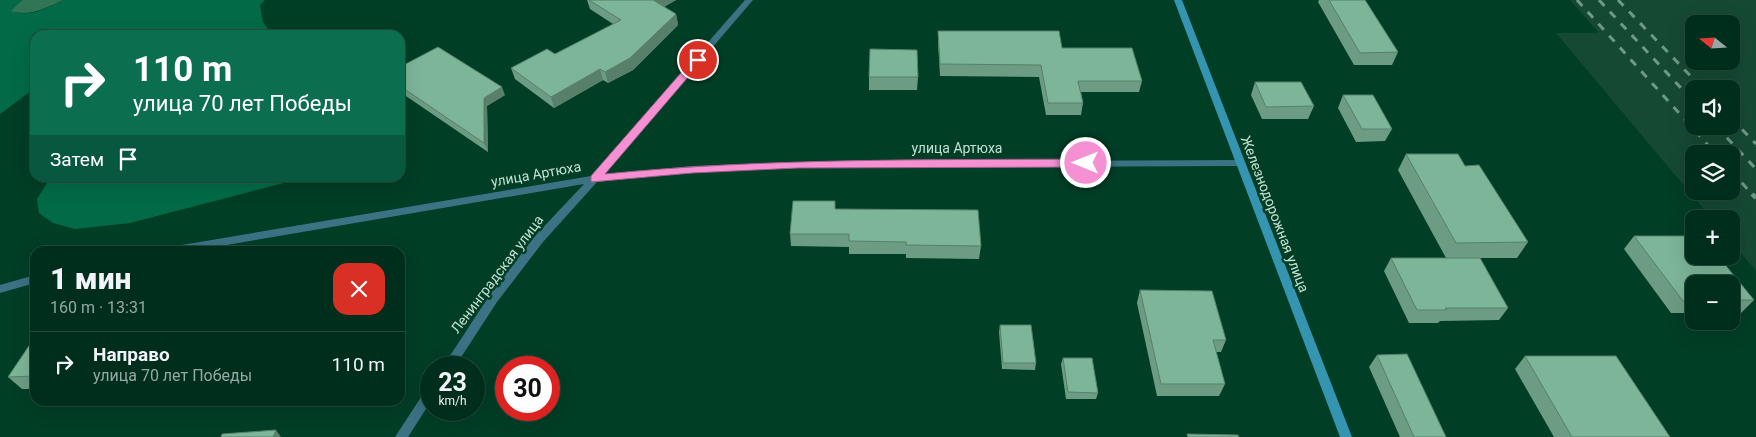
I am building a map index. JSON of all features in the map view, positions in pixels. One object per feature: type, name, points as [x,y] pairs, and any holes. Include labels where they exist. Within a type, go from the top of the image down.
[{"type":"main road","name":"Железнодорожная улица","points":[[1178,0],[1346,437]]},
{"type":"street","name":"Ленинградская улица","points":[[455,356],[493,299],[539,239],[594,179],[749,0]]},
{"type":"street","name":"улица Артюха","points":[[199,246],[594,179],[692,169],[797,164],[1241,163]]},
{"type":"street","points":[[0,289],[30,280]]},
{"type":"street","points":[[401,437],[420,408]]},
{"type":"shaded area","points":[[0,0],[22,0],[12,11],[31,13],[63,0],[265,0],[260,5],[263,22],[269,30],[30,30],[30,92],[0,114]]},
{"type":"shaded area","points":[[22,0],[63,0],[44,9],[31,12],[18,13],[11,11]]},
{"type":"shaded area","points":[[1570,0],[1756,0],[1756,271],[1740,252],[1740,210],[1704,210],[1696,200],[1740,200],[1740,145],[1685,145],[1685,187],[1556,33],[1599,33]]},
{"type":"shaded area","points":[[48,182],[288,182],[130,223],[75,229],[53,223],[39,213],[37,199]]},
{"type":"building","points":[[589,0],[653,0],[676,14],[630,58],[605,72],[600,69],[551,97],[511,68],[547,49],[555,54],[621,20]]},
{"type":"building","points":[[1329,0],[1365,0],[1398,52],[1360,53]]},
{"type":"building","points":[[938,31],[1059,31],[1062,48],[1132,48],[1142,81],[1078,81],[1083,103],[1048,103],[1041,65],[940,64]]},
{"type":"building","points":[[438,47],[502,87],[484,98],[484,143],[405,89],[405,64]]},
{"type":"building","points":[[870,49],[917,50],[918,77],[869,77]]},
{"type":"building","points":[[1255,82],[1301,82],[1314,106],[1266,107]]},
{"type":"building","points":[[1343,95],[1373,95],[1392,129],[1362,129]]},
{"type":"building","points":[[1406,154],[1458,154],[1465,166],[1479,165],[1528,242],[1456,243]]},
{"type":"building","points":[[793,201],[835,201],[835,209],[978,210],[981,246],[906,245],[906,242],[849,241],[849,234],[790,234]]},
{"type":"building","points":[[1634,236],[1685,236],[1685,265],[1725,265],[1734,275],[1685,275],[1685,301],[1683,301]]},
{"type":"building","points":[[1391,258],[1480,258],[1508,308],[1417,310]]},
{"type":"building","points":[[1740,283],[1754,300],[1740,300]]},
{"type":"building","points":[[1140,290],[1212,291],[1226,340],[1213,340],[1225,384],[1161,384]]},
{"type":"building","points":[[1000,325],[1031,325],[1036,363],[1003,363]]},
{"type":"building","points":[[30,344],[30,376],[8,377]]},
{"type":"building","points":[[1407,354],[1446,437],[1414,437],[1377,355]]},
{"type":"building","points":[[1525,356],[1616,356],[1670,437],[1572,437]]},
{"type":"building","points":[[1063,358],[1092,358],[1098,393],[1068,392]]},
{"type":"building","points":[[276,430],[273,437],[221,437],[222,434]]},
{"type":"building","points":[[1187,434],[1238,435],[1239,437],[1188,437]]},
{"type":"railway","points":[[1577,0],[1708,145]]},
{"type":"railway","points":[[1599,0],[1685,92]]},
{"type":"railway","points":[[1618,0],[1694,80]]},
{"type":"railway","points":[[1740,127],[1756,144]]},
{"type":"railway","points":[[1724,135],[1756,169]]},
{"type":"railway","points":[[1740,181],[1753,195]]},
{"type":"railway","points":[[1753,195],[1756,198]]},
{"type":"route","points":[[698,60],[594,179],[692,169],[797,164],[1086,163]]}]
